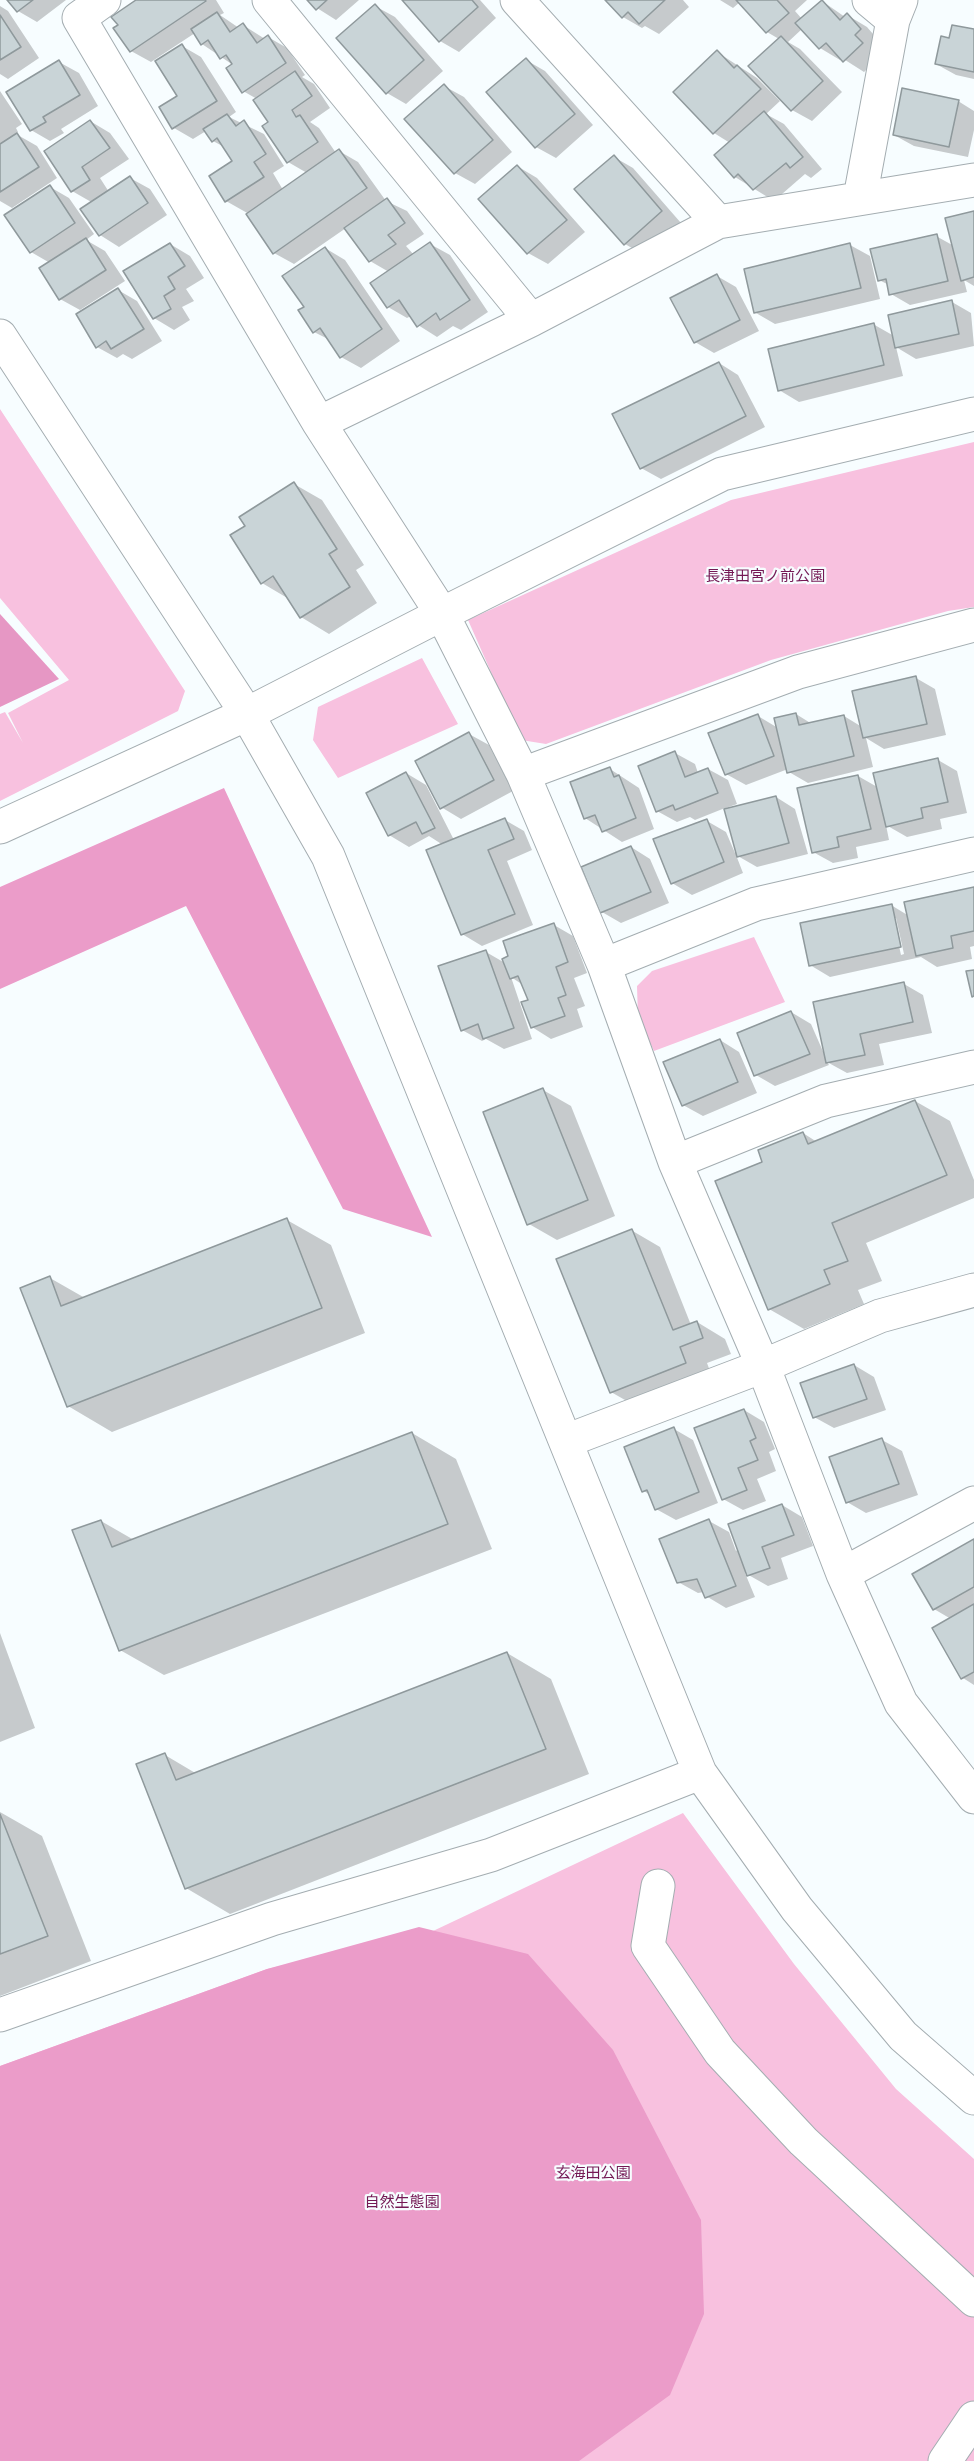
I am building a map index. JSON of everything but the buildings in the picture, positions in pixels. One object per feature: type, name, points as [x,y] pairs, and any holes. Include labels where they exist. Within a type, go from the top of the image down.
[{"type":"street","points":[[104,0],[80,18],[319,423],[442,614],[522,774],[604,965],[675,1162],[763,1366],[843,1574],[902,1703],[974,1797]]},
{"type":"street","points":[[269,0],[531,320]]},
{"type":"street","points":[[517,0],[718,222]]},
{"type":"street","points":[[860,198],[888,6]]},
{"type":"street","points":[[319,423],[531,320],[718,222],[974,180]]},
{"type":"street","points":[[0,336],[247,714],[328,856],[700,1773],[797,1909],[827,1946],[903,2036],[974,2098]]},
{"type":"street","points":[[0,827],[247,714],[722,474],[974,414]]},
{"type":"street","points":[[522,774],[798,672],[974,625]]},
{"type":"street","points":[[604,965],[756,904],[974,854]]},
{"type":"street","points":[[675,1162],[826,1101],[974,1067]]},
{"type":"street","points":[[566,1441],[763,1366],[880,1316],[974,1290]]},
{"type":"street","points":[[843,1574],[974,1503]]},
{"type":"street","points":[[0,2015],[272,1919],[491,1855],[700,1773]]},
{"type":"street","points":[[658,1886],[648,1946],[720,2052],[803,2141],[974,2300]]},
{"type":"street","points":[[945,2461],[974,2418]]},
{"type":"green space","points":[[0,409],[185,691],[178,711],[0,801],[0,714],[5,712],[23,743],[8,713],[69,680],[0,598]]},
{"type":"green space","name":"長津田宮ノ前公園","points":[[974,442],[974,607],[948,611],[771,660],[546,744],[521,740],[468,620],[731,500]]},
{"type":"green space","points":[[422,658],[458,724],[338,778],[313,740],[318,707]]},
{"type":"green space","points":[[224,788],[432,1237],[343,1209],[186,906],[0,989],[0,887]]},
{"type":"green space","points":[[754,937],[785,1002],[654,1051],[638,1018],[637,986],[652,971]]},
{"type":"green space","name":"自然生態園","points":[[683,1813],[794,1964],[896,2089],[974,2159],[974,2461],[0,2461],[0,2066],[267,1969],[433,1931]]},
{"type":"green space","name":"自然生態園","points":[[419,1927],[528,1954],[613,2050],[701,2220],[704,2314],[670,2395],[579,2461],[0,2461],[0,2066],[267,1969]]},
{"type":"shaded area","points":[[0,614],[59,679],[0,707]]},
{"type":"park label","name":"玄海田公園","points":[[593,2174]]}]
